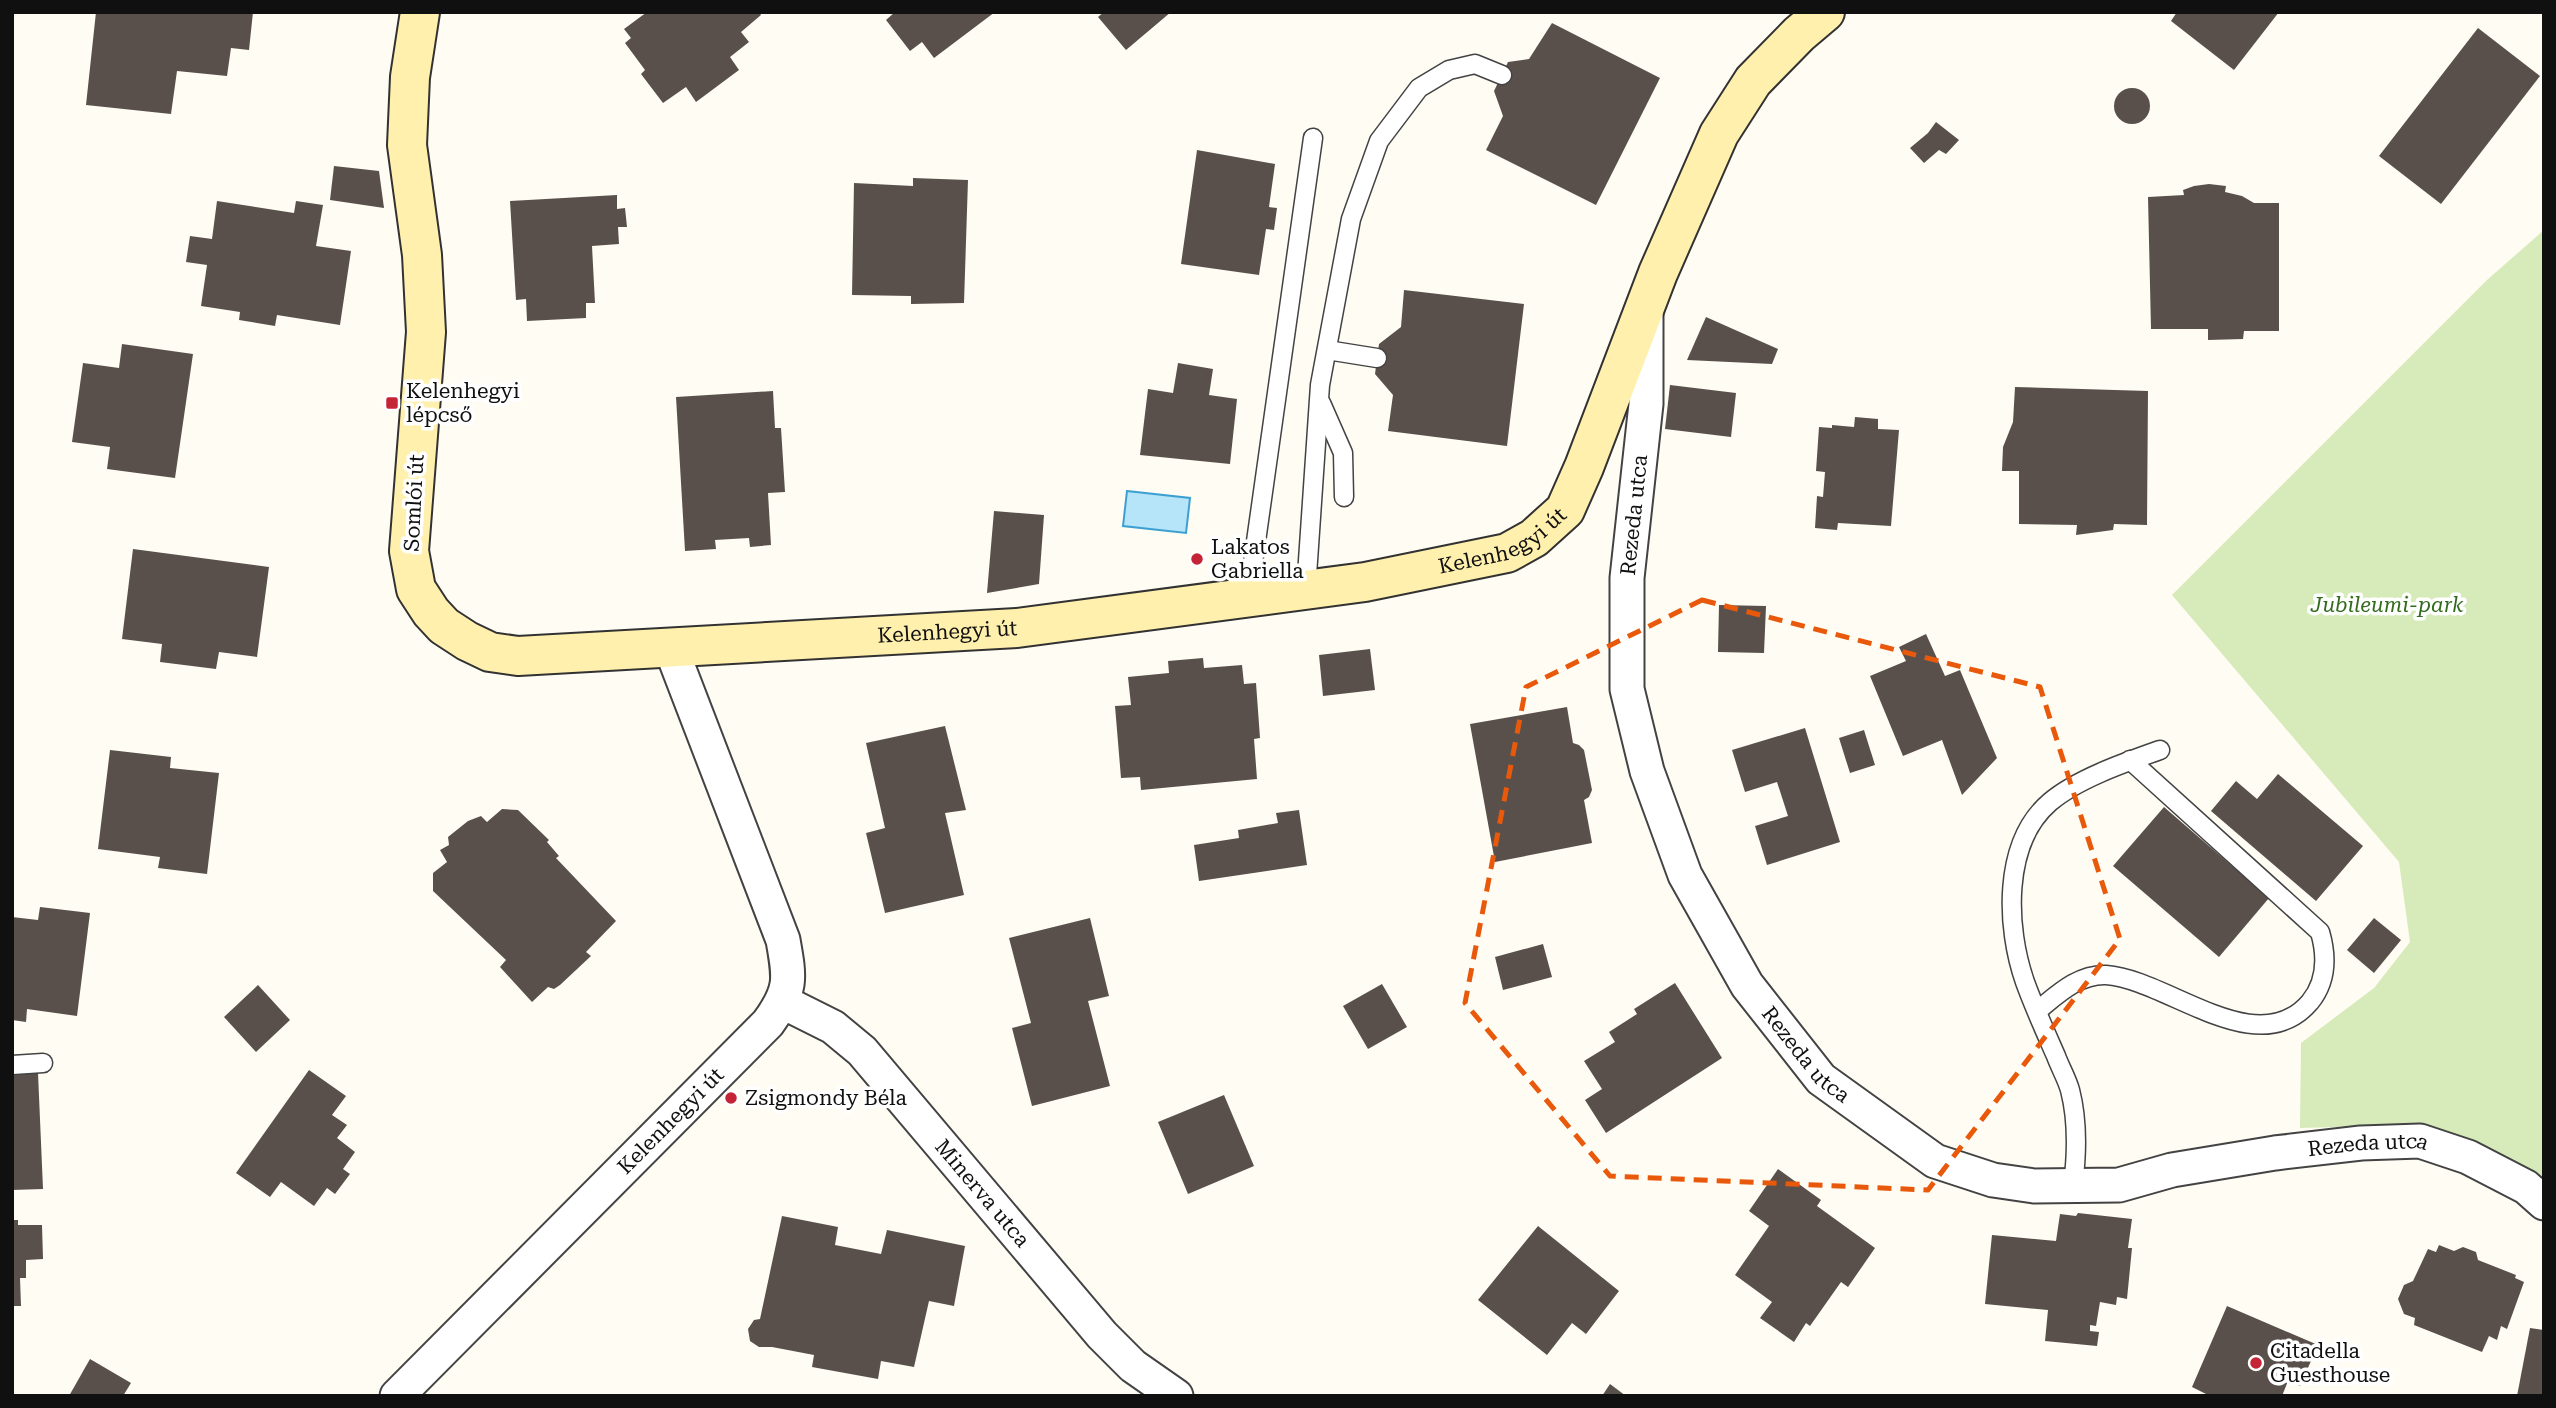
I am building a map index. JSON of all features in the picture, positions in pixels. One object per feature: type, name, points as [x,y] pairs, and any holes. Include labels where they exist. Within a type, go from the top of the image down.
[{"type":"street","name":"Somlói út","points":[[420,12],[410,77],[407,145],[422,255],[426,332],[409,551],[416,589],[430,611],[444,626],[490,652],[549,656],[670,646]]},
{"type":"street","name":"Kelenhegyi út","points":[[670,646],[1017,628],[1365,582],[1507,553],[1534,538],[1565,510],[1646,303],[1719,134],[1753,81],[1799,34],[1825,12]]},
{"type":"street","name":"Rezeda utca","points":[[1646,303],[1646,404],[1627,578],[1627,690],[1647,771],[1685,875],[1746,985],[1821,1079],[1935,1161],[1993,1180],[2034,1185],[2119,1185],[2172,1170],[2288,1152],[2361,1143],[2420,1141],[2468,1157],[2526,1187],[2544,1203]]},
{"type":"street","points":[[670,646],[783,940],[788,986],[783,1002]]},
{"type":"street","name":"Kelenhegyi út","points":[[397,1396],[768,1023],[783,1002]]},
{"type":"street","name":"Minerva utca","points":[[783,1002],[833,1027],[862,1051],[1102,1335],[1133,1366],[1175,1396]]},
{"type":"lane","points":[[1306,590],[1319,400],[1327,350],[1351,219],[1380,141],[1419,88],[1449,70],[1475,64],[1502,75]]},
{"type":"lane","points":[[1248,598],[1312,138]]},
{"type":"lane","points":[[1327,350],[1377,358]]},
{"type":"lane","points":[[1319,400],[1343,453],[1345,497]]},
{"type":"lane","points":[[2073,1185],[2076,1146],[2070,1088],[2017,959],[2011,923],[2013,880],[2020,848],[2034,818],[2051,801],[2085,781],[2130,760],[2160,750]]},
{"type":"lane","points":[[2037,1011],[2085,978],[2104,975],[2130,979],[2227,1020],[2246,1024],[2268,1024],[2287,1020],[2302,1011],[2322,982],[2325,949],[2320,932],[2130,760]]},
{"type":"lane","points":[[12,1065],[43,1063]]},
{"type":"highlighted area","points":[[1702,600],[2040,687],[2120,939],[1928,1190],[1610,1176],[1465,1003],[1526,687]]},
{"type":"green space","name":"Jubileumi-park","points":[[2544,230],[2544,1181],[2470,1140],[2412,1125],[2300,1128],[2301,1043],[2374,988],[2410,942],[2399,862],[2172,595],[2487,280]]},
{"type":"water","points":[[1127,491],[1190,498],[1186,533],[1123,526]]},
{"type":"building","points":[[96,12],[253,12],[249,50],[231,48],[227,76],[177,71],[171,114],[86,105]]},
{"type":"building","points":[[647,12],[759,12],[761,15],[741,32],[749,42],[730,57],[739,70],[696,102],[686,87],[663,103],[641,74],[645,70],[625,43],[631,38],[624,29]]},
{"type":"building","points":[[895,12],[995,12],[934,58],[922,42],[910,51],[886,20]]},
{"type":"building","points":[[1104,12],[1171,12],[1126,50],[1098,17]]},
{"type":"building","points":[[2177,12],[2279,12],[2234,70],[2171,21]]},
{"type":"building","points":[[1552,23],[1660,78],[1596,205],[1486,150],[1503,116],[1494,91],[1508,62],[1529,59]]},
{"type":"building","points":[[2478,28],[2540,76],[2441,204],[2379,156]]},
{"type":"building","points":[[2132,88],[2144,94],[2150,106],[2144,118],[2132,124],[2120,118],[2114,106],[2120,94]]},
{"type":"building","points":[[1936,122],[1959,140],[1946,154],[1939,150],[1924,163],[1910,148],[1928,133]]},
{"type":"building","points":[[1197,150],[1275,164],[1269,207],[1277,208],[1274,230],[1266,229],[1259,275],[1181,264]]},
{"type":"building","points":[[334,166],[379,171],[384,208],[330,200]]},
{"type":"building","points":[[913,178],[968,180],[964,303],[911,304],[911,296],[852,295],[854,183],[913,186]]},
{"type":"building","points":[[2209,184],[2226,186],[2225,192],[2242,196],[2254,203],[2279,203],[2279,331],[2244,331],[2243,339],[2208,340],[2208,329],[2151,329],[2148,197],[2184,195],[2183,190]]},
{"type":"building","points":[[617,195],[617,209],[625,208],[627,227],[618,227],[619,244],[592,246],[595,303],[586,303],[586,318],[527,321],[526,299],[516,300],[510,201]]},
{"type":"building","points":[[217,201],[294,213],[296,201],[323,205],[316,246],[351,251],[340,325],[277,315],[275,326],[239,320],[240,312],[201,306],[207,265],[186,262],[190,236],[212,239]]},
{"type":"building","points":[[1404,290],[1524,304],[1507,446],[1388,431],[1393,395],[1375,374],[1379,344],[1401,327]]},
{"type":"building","points":[[1706,317],[1778,349],[1772,364],[1687,360]]},
{"type":"building","points":[[122,344],[193,354],[175,478],[107,469],[110,447],[72,442],[83,363],[119,368]]},
{"type":"building","points":[[1178,363],[1213,369],[1209,395],[1237,399],[1230,464],[1140,455],[1148,389],[1173,393]]},
{"type":"building","points":[[1670,385],[1736,393],[1731,437],[1665,429]]},
{"type":"building","points":[[2015,387],[2148,391],[2147,525],[2114,524],[2113,530],[2076,535],[2077,525],[2019,524],[2019,471],[2002,471],[2003,447],[2013,422]]},
{"type":"building","points":[[773,391],[775,428],[781,428],[785,492],[768,493],[771,545],[750,547],[749,538],[715,540],[716,549],[685,551],[676,397]]},
{"type":"building","points":[[1855,417],[1878,419],[1878,429],[1899,430],[1891,526],[1838,523],[1837,530],[1815,528],[1817,496],[1823,497],[1825,472],[1816,471],[1819,427],[1854,427]]},
{"type":"building","points":[[994,511],[1044,515],[1039,584],[987,593]]},
{"type":"building","points":[[133,549],[269,567],[257,657],[219,652],[216,669],[160,662],[162,644],[122,639]]},
{"type":"building","points":[[1719,605],[1766,606],[1764,653],[1718,652]]},
{"type":"building","points":[[1926,634],[1945,676],[1960,670],[1997,758],[1962,795],[1942,740],[1903,756],[1870,676],[1906,661],[1899,647]]},
{"type":"building","points":[[1370,649],[1375,690],[1323,696],[1319,655]]},
{"type":"building","points":[[1203,658],[1204,668],[1242,665],[1244,684],[1256,683],[1260,738],[1254,739],[1257,779],[1141,790],[1140,777],[1121,778],[1115,706],[1131,705],[1128,677],[1169,673],[1168,661]]},
{"type":"building","points":[[1567,707],[1573,743],[1584,750],[1592,790],[1584,800],[1592,843],[1495,862],[1470,724]]},
{"type":"building","points":[[945,726],[966,810],[945,813],[964,895],[885,913],[866,833],[885,828],[866,743]]},
{"type":"building","points":[[1805,728],[1840,842],[1767,865],[1755,826],[1788,816],[1777,782],[1745,792],[1732,750]]},
{"type":"building","points":[[1864,730],[1875,765],[1850,773],[1839,738]]},
{"type":"building","points":[[110,750],[171,757],[170,768],[219,773],[207,874],[158,868],[160,857],[98,849]]},
{"type":"building","points":[[2278,774],[2363,846],[2316,901],[2211,811],[2236,781],[2257,799]]},
{"type":"building","points":[[2164,807],[2269,898],[2219,957],[2113,866]]},
{"type":"building","points":[[502,809],[518,810],[549,840],[547,842],[559,856],[556,858],[616,921],[586,952],[591,956],[560,985],[554,989],[548,987],[532,1002],[500,967],[506,960],[433,891],[433,873],[447,862],[440,850],[449,845],[448,837],[468,821],[481,816],[487,822]]},
{"type":"building","points":[[1299,810],[1307,865],[1199,881],[1194,845],[1239,838],[1238,830],[1278,823],[1276,813]]},
{"type":"building","points":[[40,907],[90,913],[77,1016],[27,1009],[26,1022],[12,1020],[12,917],[38,920]]},
{"type":"building","points":[[1090,918],[1109,996],[1088,1001],[1110,1086],[1032,1106],[1012,1028],[1031,1023],[1009,938]]},
{"type":"building","points":[[2374,918],[2401,940],[2374,973],[2347,950]]},
{"type":"building","points":[[1543,944],[1552,977],[1503,990],[1495,957]]},
{"type":"building","points":[[1675,983],[1722,1058],[1606,1133],[1585,1100],[1602,1089],[1584,1061],[1615,1042],[1609,1032],[1637,1014],[1634,1009]]},
{"type":"building","points":[[1382,984],[1407,1027],[1368,1049],[1343,1006]]},
{"type":"building","points":[[258,985],[290,1020],[256,1052],[224,1017]]},
{"type":"building","points":[[309,1070],[346,1096],[332,1115],[347,1125],[337,1138],[355,1152],[343,1169],[350,1174],[335,1194],[327,1188],[314,1206],[281,1182],[270,1197],[236,1173]]},
{"type":"building","points":[[38,1073],[43,1189],[12,1190],[12,1074]]},
{"type":"building","points":[[1224,1095],[1254,1166],[1188,1194],[1158,1122]]},
{"type":"building","points":[[1778,1169],[1821,1200],[1817,1206],[1875,1248],[1848,1287],[1841,1282],[1810,1326],[1806,1323],[1794,1342],[1760,1318],[1772,1302],[1735,1275],[1769,1226],[1749,1211]]},
{"type":"building","points":[[2078,1213],[2132,1219],[2128,1248],[2132,1248],[2127,1299],[2117,1297],[2116,1305],[2100,1302],[2096,1326],[2090,1325],[2090,1331],[2099,1332],[2097,1346],[2045,1341],[2048,1310],[1985,1304],[1992,1235],[2056,1241],[2060,1214],[2076,1216]]},
{"type":"building","points":[[782,1216],[838,1227],[835,1245],[881,1254],[887,1230],[965,1246],[954,1306],[929,1301],[914,1367],[881,1361],[878,1379],[812,1367],[814,1355],[759,1347],[750,1341],[748,1329],[754,1320],[760,1319]]},
{"type":"building","points":[[12,1220],[18,1220],[18,1225],[42,1225],[43,1259],[26,1260],[26,1278],[20,1278],[21,1306],[12,1306]]},
{"type":"building","points":[[1538,1226],[1619,1291],[1586,1334],[1572,1323],[1547,1355],[1478,1300]]},
{"type":"building","points":[[2439,1245],[2454,1251],[2463,1247],[2476,1252],[2478,1260],[2516,1275],[2515,1278],[2524,1282],[2507,1329],[2501,1326],[2497,1340],[2489,1336],[2482,1352],[2414,1325],[2415,1318],[2404,1314],[2398,1299],[2404,1285],[2413,1281],[2428,1249],[2436,1252]]},
{"type":"building","name":"Citadella Guesthouse","points":[[2227,1306],[2318,1345],[2300,1386],[2288,1381],[2282,1396],[2210,1396],[2192,1387]]},
{"type":"building","points":[[2530,1328],[2544,1330],[2544,1396],[2517,1396]]},
{"type":"building","points":[[90,1359],[131,1383],[123,1396],[69,1396]]},
{"type":"building","points":[[1610,1384],[1626,1396],[1602,1396]]},
{"type":"place","name":"Kelenhegyi lépcső","points":[[392,403]]},
{"type":"place","name":"Lakatos Gabriella","points":[[1197,559]]},
{"type":"place","name":"Zsigmondy Béla","points":[[731,1098]]},
{"type":"place","name":"Citadella Guesthouse","points":[[2256,1363]]}]
